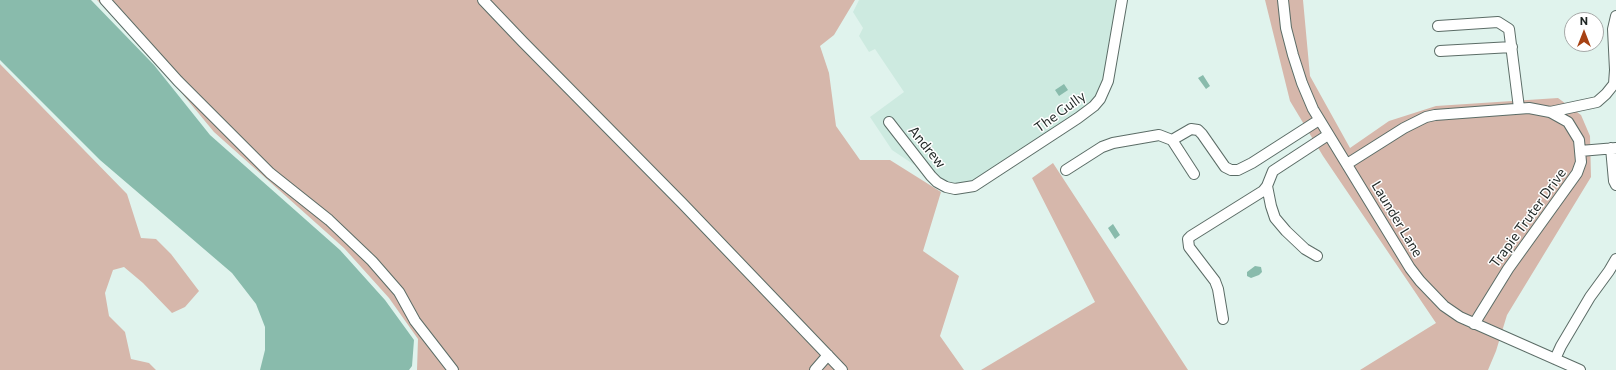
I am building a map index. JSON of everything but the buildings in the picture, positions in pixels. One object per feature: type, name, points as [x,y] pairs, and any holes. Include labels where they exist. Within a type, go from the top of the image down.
[{"type":"street","points":[[105,0],[178,81],[270,173],[330,220],[372,261],[399,292],[415,321],[453,370]]},
{"type":"street","points":[[483,0],[682,202],[842,370]]},
{"type":"street","name":"The Gully","points":[[946,187],[964,188],[974,186],[1073,122],[1094,106],[1105,90],[1108,81],[1122,0]]},
{"type":"street","name":"Launder Lane","points":[[1283,0],[1286,28],[1293,55],[1302,83],[1319,120],[1410,268],[1420,281],[1444,306],[1460,317],[1580,370]]},
{"type":"street","points":[[1550,112],[1597,102],[1615,85],[1613,28],[1616,16]]},
{"type":"street","points":[[1438,26],[1498,22],[1509,29],[1519,108]]},
{"type":"street","points":[[1440,52],[1512,47]]},
{"type":"street","name":"Trapie Truter Drive","points":[[1347,164],[1404,128],[1426,117],[1435,115],[1519,108],[1541,109],[1550,112],[1568,122],[1579,140],[1581,162],[1577,173],[1508,269],[1474,324]]},
{"type":"street","points":[[1172,140],[1191,129],[1198,130],[1225,167],[1231,170],[1238,170],[1252,163],[1319,120]]},
{"type":"street","name":"Andrew","points":[[889,122],[931,176],[946,187]]},
{"type":"street","points":[[1066,170],[1102,147],[1113,143],[1159,135],[1172,140],[1194,174]]},
{"type":"street","points":[[1223,318],[1218,289],[1215,282],[1189,247],[1188,239],[1262,191],[1267,186],[1273,171],[1328,135]]},
{"type":"street","points":[[1580,151],[1614,148],[1613,175],[1616,185]]},
{"type":"street","points":[[1267,186],[1275,218],[1305,249],[1317,256]]},
{"type":"street","points":[[1555,359],[1586,303],[1616,259]]},
{"type":"street","points":[[815,370],[828,355]]},
{"type":"shaded area","points":[[0,0],[91,0],[154,65],[210,135],[340,250],[385,300],[414,340],[412,366],[409,370],[260,370],[265,350],[265,327],[256,304],[232,273],[100,160],[0,60]]},
{"type":"shaded area","points":[[97,0],[855,0],[834,35],[820,46],[829,73],[836,126],[860,160],[890,160],[941,192],[923,251],[959,276],[940,336],[964,370],[417,370],[418,339],[389,298],[344,248],[214,132],[156,62]]},
{"type":"shaded area","points":[[859,0],[1122,0],[1100,99],[982,181],[955,189],[931,176],[892,150],[870,117],[904,92],[875,49],[869,52],[859,36],[863,28],[853,12]]},
{"type":"shaded area","points":[[1265,0],[1303,0],[1310,76],[1350,148],[1389,121],[1436,106],[1558,98],[1581,115],[1590,136],[1591,177],[1507,315],[1496,351],[1488,370],[1360,370],[1436,323],[1323,156],[1290,101]]},
{"type":"shaded area","points":[[0,64],[127,194],[141,238],[156,239],[171,254],[199,291],[185,307],[172,313],[143,283],[124,267],[113,270],[105,293],[109,316],[125,332],[131,359],[149,363],[156,370],[0,370]]},
{"type":"shaded area","points":[[1203,75],[1210,86],[1206,89],[1198,78]]},
{"type":"shaded area","points":[[1064,84],[1068,90],[1059,96],[1055,90]]},
{"type":"shaded area","points":[[1053,163],[1188,370],[981,370],[1095,302],[1032,178]]},
{"type":"shaded area","points":[[1113,224],[1120,235],[1115,239],[1108,228]]},
{"type":"shaded area","points":[[1255,266],[1261,267],[1262,272],[1251,278],[1247,276],[1247,272]]}]
